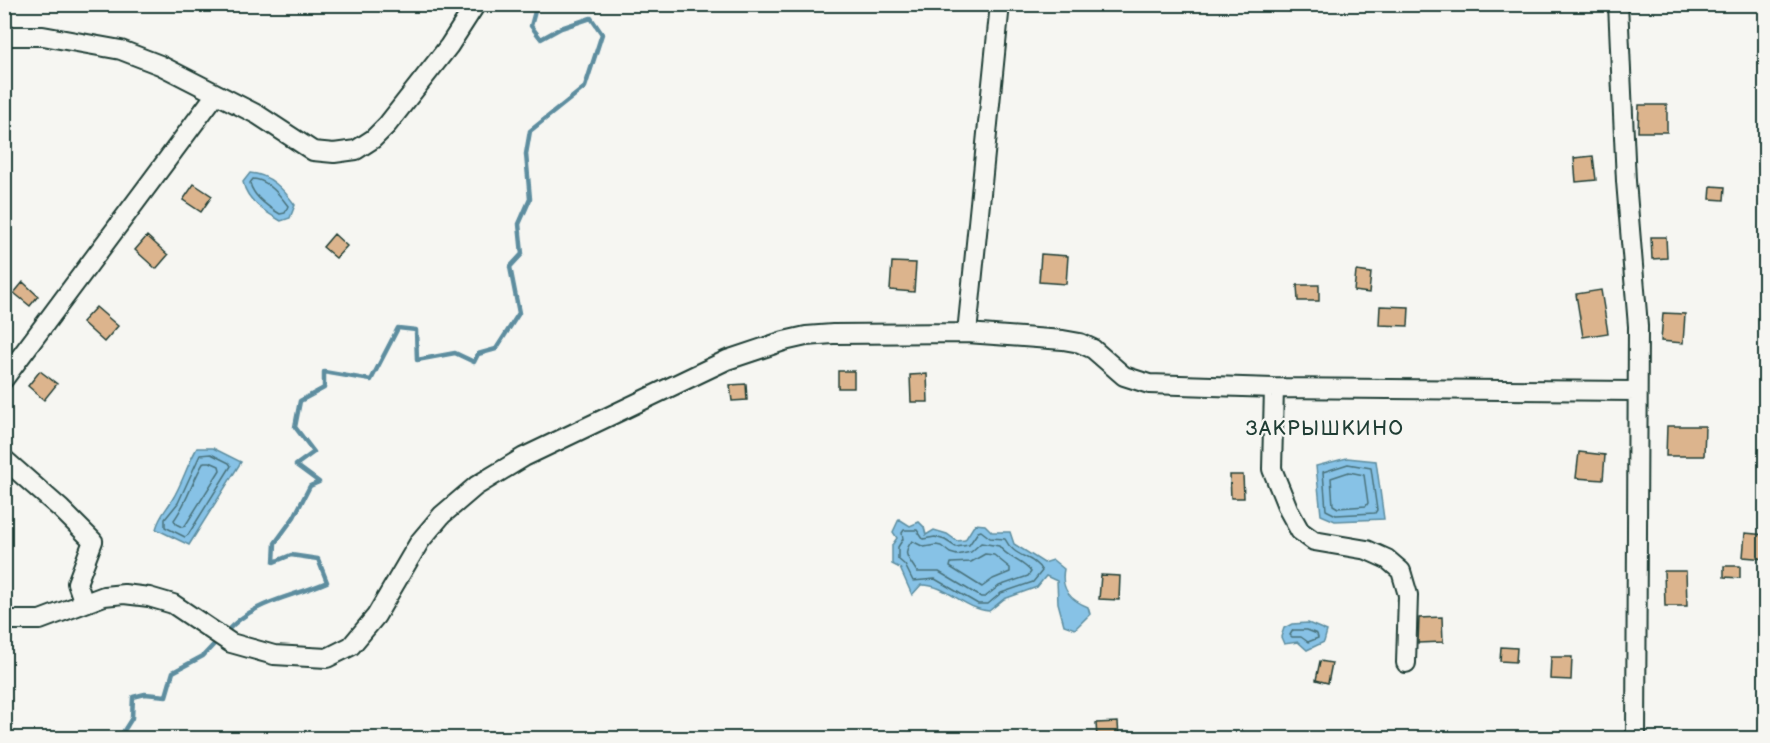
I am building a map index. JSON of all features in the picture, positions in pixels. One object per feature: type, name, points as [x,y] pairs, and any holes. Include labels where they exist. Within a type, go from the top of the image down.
[{"type":"street","points":[[4,36],[43,36],[121,50],[160,65],[258,116],[313,151],[334,153],[356,150],[373,139],[449,46],[476,4]]},
{"type":"street","points":[[967,333],[1000,4]]},
{"type":"street","points":[[1618,4],[1626,181],[1638,326],[1636,738]]},
{"type":"street","points":[[4,379],[216,94]]},
{"type":"street","points":[[4,620],[40,620],[104,596],[124,594],[149,597],[173,604],[231,643],[274,656],[327,658],[351,646],[376,616],[420,541],[442,514],[476,486],[524,457],[727,360],[806,336],[967,333],[1063,340],[1080,343],[1093,349],[1124,376],[1149,384],[1274,388],[1636,391]]},
{"type":"street","points":[[1274,388],[1272,469],[1289,510],[1300,531],[1314,541],[1367,550],[1387,559],[1401,571],[1408,595],[1406,663]]},
{"type":"street","points":[[4,459],[61,509],[93,541],[77,583],[84,603]]},
{"type":"water","points":[[250,173],[264,176],[286,194],[295,205],[290,218],[281,221],[263,210],[248,195],[243,182]]},
{"type":"water","points":[[197,448],[213,448],[241,462],[189,545],[156,529],[176,494]]},
{"type":"water","points":[[1347,458],[1376,461],[1384,519],[1335,521],[1321,515],[1316,466]]},
{"type":"water","points":[[899,519],[910,526],[919,522],[924,527],[926,535],[934,530],[947,534],[957,541],[965,540],[975,524],[985,525],[992,532],[1010,532],[1014,544],[1044,563],[1053,560],[1064,569],[1065,588],[1071,597],[1088,607],[1090,614],[1075,629],[1064,625],[1058,603],[1057,581],[1046,576],[1037,587],[1004,599],[989,611],[971,606],[939,588],[930,586],[921,585],[912,595],[900,568],[892,564],[892,545],[897,538],[893,532]]},
{"type":"water","points":[[1308,623],[1327,631],[1324,642],[1307,650],[1298,642],[1284,644],[1281,637],[1284,628],[1292,624]]},
{"type":"building","points":[[1639,105],[1667,105],[1667,132],[1638,132]]},
{"type":"building","points":[[1593,156],[1596,180],[1576,182],[1574,158]]},
{"type":"building","points":[[194,184],[212,196],[201,212],[183,200]]},
{"type":"building","points":[[1711,186],[1725,187],[1724,200],[1710,199]]},
{"type":"building","points":[[334,234],[347,246],[336,258],[323,247]]},
{"type":"building","points":[[147,236],[168,255],[156,269],[135,250]]},
{"type":"building","points":[[1651,237],[1666,237],[1667,258],[1652,259]]},
{"type":"building","points":[[1041,254],[1068,256],[1066,284],[1039,282]]},
{"type":"building","points":[[892,262],[916,263],[914,292],[890,290]]},
{"type":"building","points":[[1356,271],[1371,273],[1369,293],[1354,291]]},
{"type":"building","points":[[23,282],[38,296],[30,306],[14,293]]},
{"type":"building","points":[[1297,285],[1319,285],[1319,301],[1298,301]]},
{"type":"building","points":[[1601,290],[1608,333],[1583,337],[1576,294]]},
{"type":"building","points":[[1380,306],[1409,307],[1408,326],[1379,325]]},
{"type":"building","points":[[96,307],[118,326],[104,342],[82,322]]},
{"type":"building","points":[[1663,313],[1685,314],[1683,343],[1661,341]]},
{"type":"building","points":[[40,371],[57,384],[44,400],[28,386]]},
{"type":"building","points":[[838,371],[854,371],[854,388],[838,388]]},
{"type":"building","points":[[927,374],[928,402],[911,402],[910,375]]},
{"type":"building","points":[[746,384],[747,400],[732,401],[730,385]]},
{"type":"building","points":[[1667,426],[1705,426],[1704,456],[1666,456]]},
{"type":"building","points":[[1579,452],[1605,455],[1603,480],[1576,478]]},
{"type":"building","points":[[1230,475],[1243,475],[1244,498],[1231,498]]},
{"type":"building","points":[[1745,533],[1766,535],[1766,559],[1743,557]]},
{"type":"building","points":[[1724,566],[1740,566],[1740,578],[1724,577]]},
{"type":"building","points":[[1664,571],[1686,571],[1687,606],[1665,606]]},
{"type":"building","points":[[1101,575],[1120,576],[1119,600],[1099,599]]},
{"type":"building","points":[[1442,617],[1443,642],[1418,643],[1419,618]]},
{"type":"building","points":[[1501,647],[1517,648],[1516,662],[1500,661]]},
{"type":"building","points":[[1551,657],[1572,657],[1571,680],[1550,679]]},
{"type":"building","points":[[1320,661],[1332,663],[1328,683],[1316,680]]},
{"type":"building","points":[[1118,722],[1119,738],[1097,738],[1096,723]]},
{"type":"waterway","points":[[225,633],[236,622],[260,607],[327,582],[318,559],[291,555],[274,562],[275,543],[294,517],[310,486],[319,482],[296,465],[314,452],[295,427],[300,401],[324,388],[324,372],[371,380],[398,328],[416,330],[417,360],[455,353],[474,362],[478,354],[496,349],[519,313],[510,267],[522,254],[519,224],[530,199],[526,154],[530,131],[585,87],[602,34],[591,18],[561,28],[541,39],[531,26],[537,4]]},
{"type":"waterway","points":[[114,738],[120,737],[132,718],[133,697],[145,694],[166,696],[173,672],[203,656],[219,639]]},
{"type":"district","name":"ЗАКРЫШКИНО","points":[[1325,428]]}]
